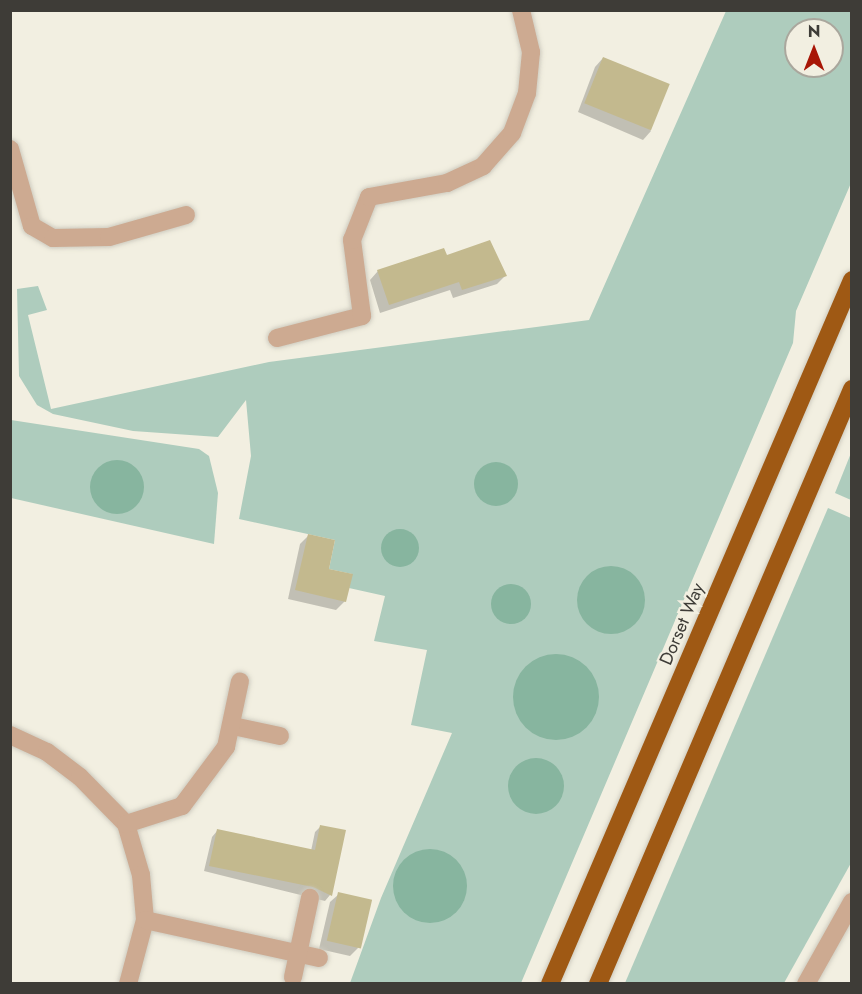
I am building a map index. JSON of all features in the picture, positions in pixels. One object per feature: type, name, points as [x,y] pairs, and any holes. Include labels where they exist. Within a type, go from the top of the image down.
[{"type":"highway","name":"Dorset Way","points":[[550,984],[852,280]]},
{"type":"highway","points":[[598,984],[852,389]]},
{"type":"street","points":[[277,338],[362,316],[352,240],[369,197],[447,183],[483,166],[512,133],[527,93],[531,52],[521,10]]},
{"type":"street","points":[[10,148],[32,226],[53,238],[109,237],[186,215]]},
{"type":"street","points":[[126,824],[182,807],[226,747],[233,726],[240,681]]},
{"type":"street","points":[[233,726],[280,736]]},
{"type":"street","points":[[10,735],[47,753],[80,777],[126,824],[141,875],[145,920],[128,984]]},
{"type":"street","points":[[293,977],[310,898]]},
{"type":"street","points":[[806,984],[852,902]]},
{"type":"street","points":[[145,920],[319,958]]},
{"type":"green space","points":[[726,11],[851,11],[851,183],[796,311],[793,343],[521,983],[350,983],[381,898],[452,733],[411,725],[427,650],[374,641],[385,596],[349,588],[352,574],[329,569],[335,540],[239,519],[251,456],[246,400],[218,437],[133,431],[53,414],[37,405],[19,376],[17,289],[38,286],[47,310],[28,315],[51,409],[269,362],[589,320]]},
{"type":"green space","points":[[11,420],[199,449],[209,456],[218,493],[214,544],[11,498]]},
{"type":"green space","points":[[851,453],[851,500],[835,493]]},
{"type":"green space","points":[[117,460],[127,462],[136,468],[142,477],[144,487],[142,497],[136,506],[127,512],[117,514],[107,512],[98,506],[92,497],[90,487],[92,477],[98,468],[107,462]]},
{"type":"green space","points":[[496,462],[505,463],[512,468],[517,475],[517,493],[512,500],[505,505],[496,506],[487,505],[480,500],[475,493],[474,484],[475,475],[480,468],[487,463]]},
{"type":"green space","points":[[828,508],[851,518],[851,863],[784,983],[625,983]]},
{"type":"green space","points":[[400,529],[414,534],[419,548],[414,562],[400,567],[386,562],[381,548],[386,534]]},
{"type":"green space","points":[[611,566],[624,569],[635,576],[642,587],[645,600],[642,613],[635,624],[624,631],[611,634],[598,631],[587,624],[580,613],[577,600],[580,587],[587,576],[598,569]]},
{"type":"green space","points":[[511,584],[519,585],[525,590],[530,596],[530,612],[525,618],[519,623],[511,624],[503,623],[497,618],[492,612],[491,604],[492,596],[497,590],[503,585]]},
{"type":"green space","points":[[556,654],[573,657],[587,666],[596,680],[599,697],[596,714],[587,728],[573,737],[556,740],[539,737],[525,728],[516,714],[513,697],[516,680],[525,666],[539,657]]},
{"type":"green space","points":[[536,758],[547,760],[556,766],[562,775],[564,786],[562,797],[556,806],[547,812],[536,814],[525,812],[516,806],[510,797],[508,786],[510,775],[516,766],[525,760]]},
{"type":"green space","points":[[430,849],[444,852],[456,860],[464,872],[467,886],[464,900],[456,912],[444,920],[430,923],[416,920],[404,912],[396,900],[393,886],[396,872],[404,860],[416,852]]},
{"type":"building","points":[[603,57],[670,84],[651,130],[584,103]]},
{"type":"building","points":[[490,240],[507,276],[462,290],[459,282],[389,305],[377,270],[444,248],[447,255]]},
{"type":"building","points":[[308,534],[335,540],[329,569],[353,574],[346,602],[295,590]]},
{"type":"building","points":[[320,825],[346,830],[332,896],[313,887],[209,866],[217,829],[315,850]]},
{"type":"building","points":[[338,892],[372,900],[361,949],[327,941]]}]
